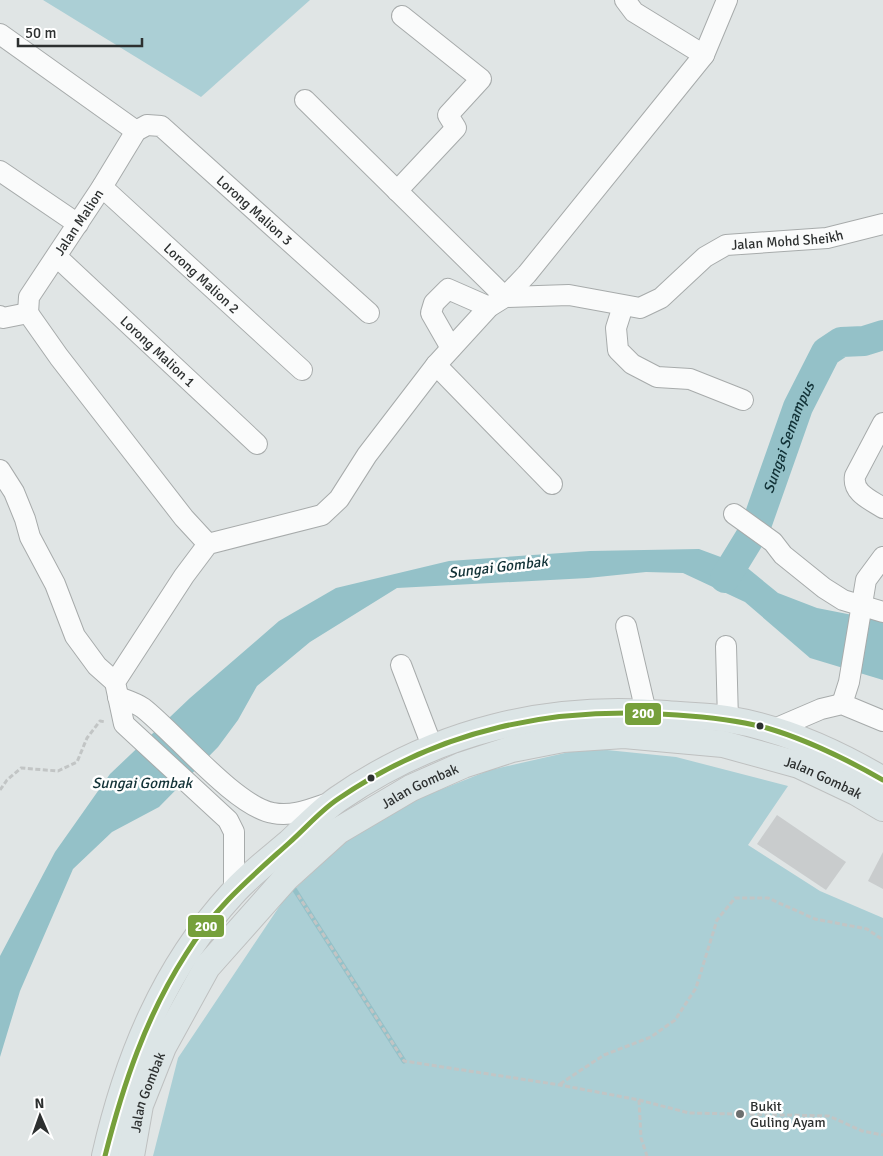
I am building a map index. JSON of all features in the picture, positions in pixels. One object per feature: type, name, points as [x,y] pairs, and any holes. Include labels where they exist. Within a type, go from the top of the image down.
[{"type":"main road","name":"Jalan Gombak","points":[[105,1156],[117,1102],[141,1034],[183,958],[212,916],[234,891],[336,801],[402,760],[432,746],[518,720],[571,713],[646,712],[728,720],[772,730],[808,742],[883,780]]},
{"type":"main road","name":"Jalan Gombak","points":[[131,1156],[140,1105],[163,1048],[208,967],[286,878],[338,831],[411,788],[463,765],[512,749],[563,739],[624,735],[724,744],[799,765],[856,792],[883,808]]},
{"type":"street","points":[[626,0],[634,12],[704,55]]},
{"type":"street","points":[[234,891],[234,832],[228,820],[200,792],[124,724],[117,689],[184,576],[208,544],[322,515],[339,498],[367,455],[436,365],[527,274],[704,55],[728,0]]},
{"type":"street","points":[[397,191],[456,128],[448,115],[481,79],[402,16]]},
{"type":"street","points":[[0,34],[136,132]]},
{"type":"street","points":[[305,100],[397,191],[497,302]]},
{"type":"street","name":"Lorong Malion 3","points":[[136,132],[147,125],[161,126],[370,313]]},
{"type":"street","name":"Jalan Malion","points":[[28,313],[29,297],[57,257],[136,132]]},
{"type":"street","points":[[0,171],[78,224]]},
{"type":"street","name":"Lorong Malion 2","points":[[102,187],[302,370]]},
{"type":"street","name":"Jalan Mohd Sheikh","points":[[497,302],[569,295],[640,308],[661,298],[705,257],[726,245],[827,238],[883,224]]},
{"type":"street","name":"Lorong Malion 1","points":[[57,257],[257,444]]},
{"type":"street","points":[[451,348],[431,313],[434,302],[448,289],[497,302]]},
{"type":"street","points":[[624,306],[616,328],[618,350],[632,364],[657,377],[690,379],[743,400]]},
{"type":"street","points":[[1,319],[28,313],[59,357],[184,518],[208,544]]},
{"type":"street","points":[[436,365],[552,484]]},
{"type":"street","points":[[883,423],[855,476],[854,483],[858,492],[883,508]]},
{"type":"street","points":[[0,470],[14,492],[25,518],[30,537],[55,584],[75,636],[117,689],[141,707],[213,774],[247,801],[271,813],[287,815],[336,801]]},
{"type":"street","points":[[740,517],[773,542],[789,559],[824,588],[860,608],[883,612]]},
{"type":"street","points":[[842,704],[849,682],[866,580],[883,557]]},
{"type":"street","points":[[626,626],[646,712]]},
{"type":"street","points":[[726,646],[728,720]]},
{"type":"street","points":[[401,665],[432,746]]},
{"type":"street","points":[[772,730],[821,709],[842,704],[883,721]]},
{"type":"path","points":[[0,790],[7,780],[21,768],[58,771],[77,762],[88,738],[100,721],[124,724]]},
{"type":"path","points":[[286,878],[404,1061],[560,1085],[639,1100],[689,1113],[829,1116],[862,1131],[883,1134]]},
{"type":"path","points":[[560,1085],[604,1055],[651,1037],[675,1020],[696,988],[717,920],[736,898],[768,898],[815,919],[867,929],[883,940]]},
{"type":"path","points":[[639,1100],[641,1138],[646,1156]]},
{"type":"shaded area","points":[[43,0],[310,0],[201,97]]},
{"type":"shaded area","points":[[587,748],[676,757],[788,786],[748,845],[820,891],[883,918],[883,1156],[153,1156],[178,1058],[285,898],[372,817],[490,770]]},
{"type":"water","name":"Sungai Gombak","points":[[699,549],[745,566],[778,593],[817,608],[883,621],[883,680],[810,658],[745,602],[683,573],[646,572],[588,578],[397,588],[310,642],[257,686],[238,720],[218,747],[159,807],[112,832],[73,869],[20,991],[0,1057],[0,956],[55,852],[110,774],[190,698],[279,621],[336,588],[449,561],[590,551]]},
{"type":"building","points":[[777,815],[846,862],[826,890],[757,844]]},
{"type":"building","points":[[883,852],[883,889],[868,881]]},
{"type":"waterway","name":"Sungai Semampus","points":[[725,578],[755,529],[798,407],[826,352],[841,342],[864,341],[883,335]]},
{"type":"waterway","points":[[291,884],[404,1061]]},
{"type":"transit line","name":"200","points":[[105,1156],[137,1052],[159,1002],[197,937],[246,882],[331,804],[377,775],[418,755],[459,739],[500,727],[543,719],[587,714],[677,715],[722,719],[767,728],[797,738],[883,780]]},
{"type":"place","name":"Bukit Guling Ayam","points":[[740,1114]]}]
